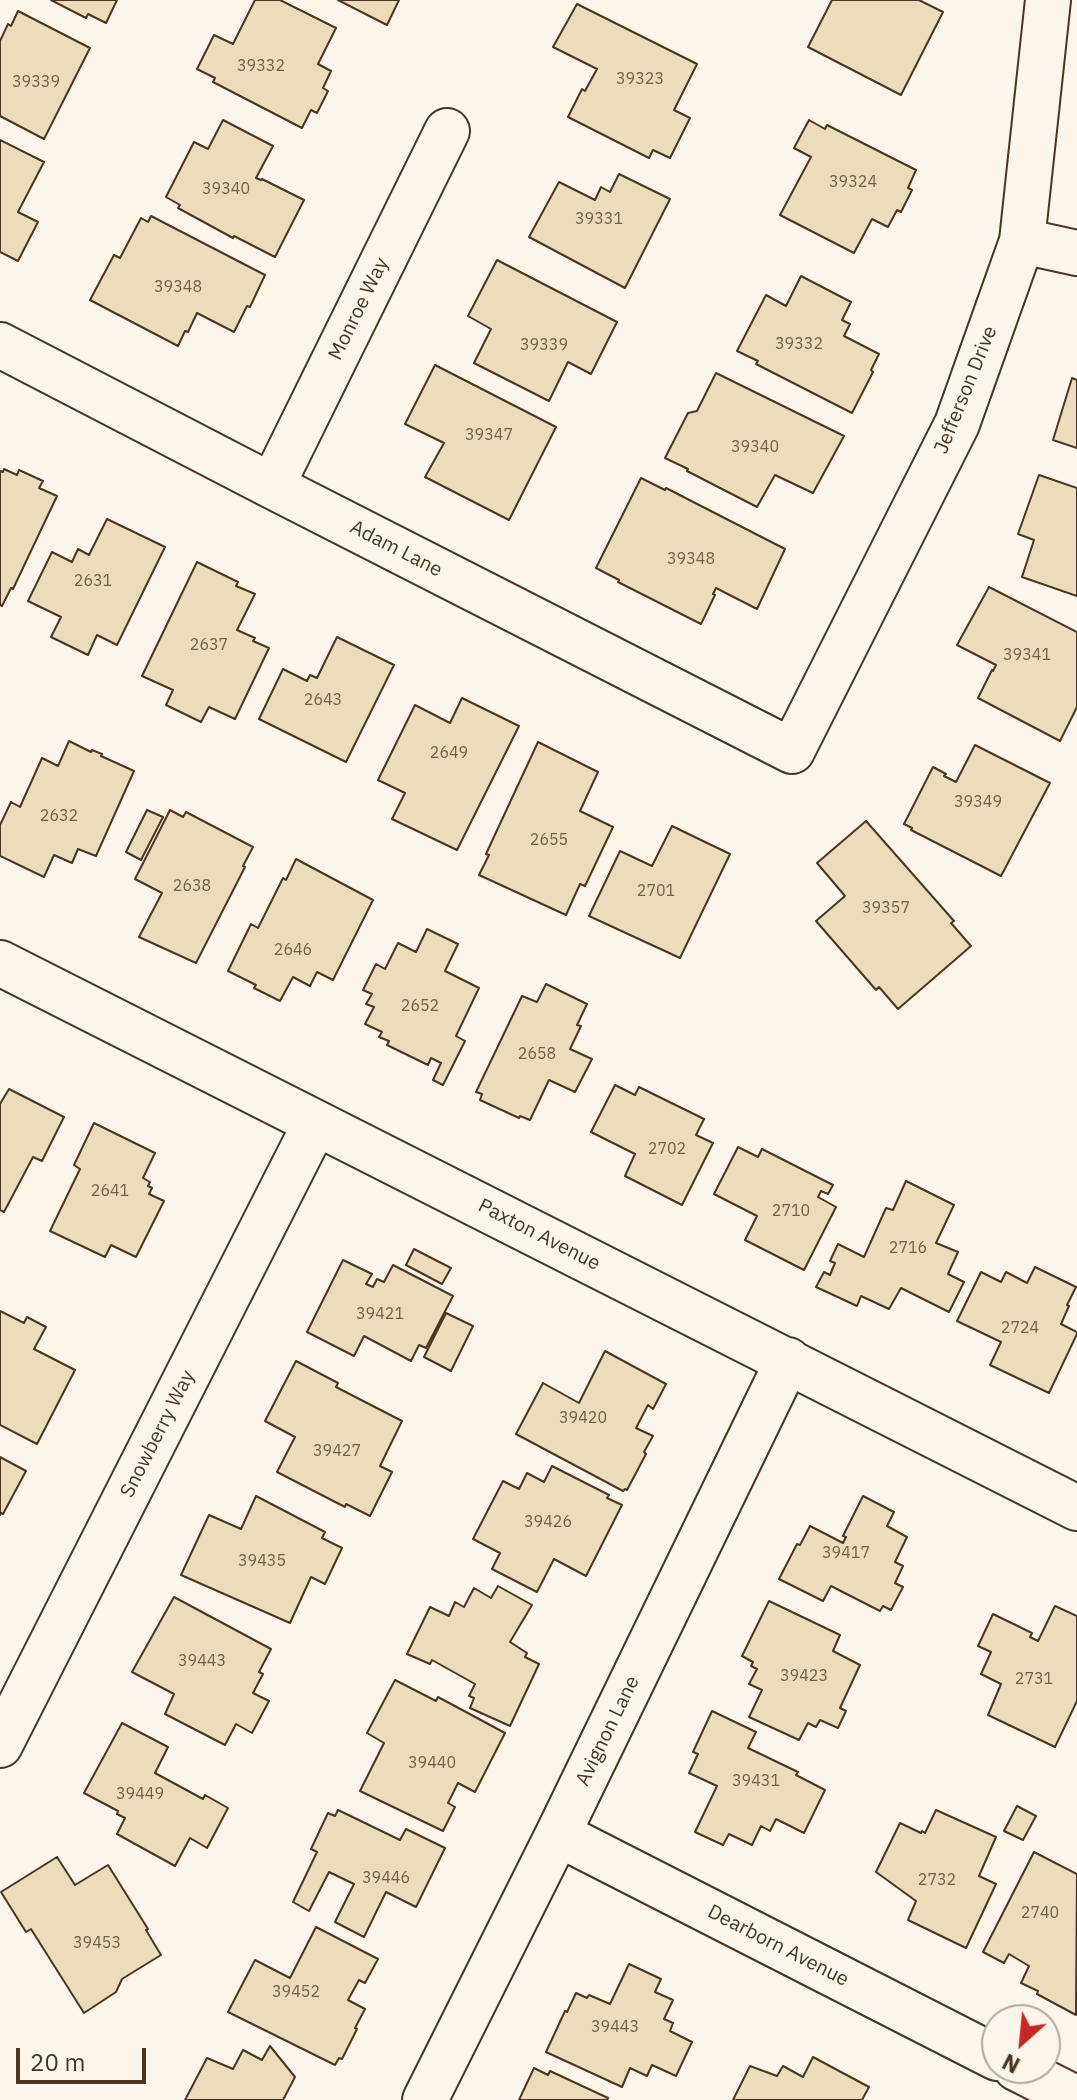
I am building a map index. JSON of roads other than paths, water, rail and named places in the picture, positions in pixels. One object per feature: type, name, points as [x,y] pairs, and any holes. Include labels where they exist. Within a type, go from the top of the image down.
[{"type":"street","name":"Jefferson Drive","points":[[792,751],[957,424],[1022,241],[1048,0]]},
{"type":"street","name":"Monroe Way","points":[[272,486],[447,131]]},
{"type":"street","points":[[1022,241],[1077,253]]},
{"type":"street","name":"Adam Lane","points":[[0,345],[792,751]]},
{"type":"street","name":"Paxton Avenue","points":[[0,963],[1077,1508]]},
{"type":"street","name":"Snowberry Way","points":[[0,1745],[315,1124]]},
{"type":"street","name":"Avignon Lane","points":[[425,2100],[788,1360]]},
{"type":"street","name":"Dearborn Avenue","points":[[558,1834],[981,2050]]},
{"type":"street","points":[[1047,2084],[1077,2099]]}]
